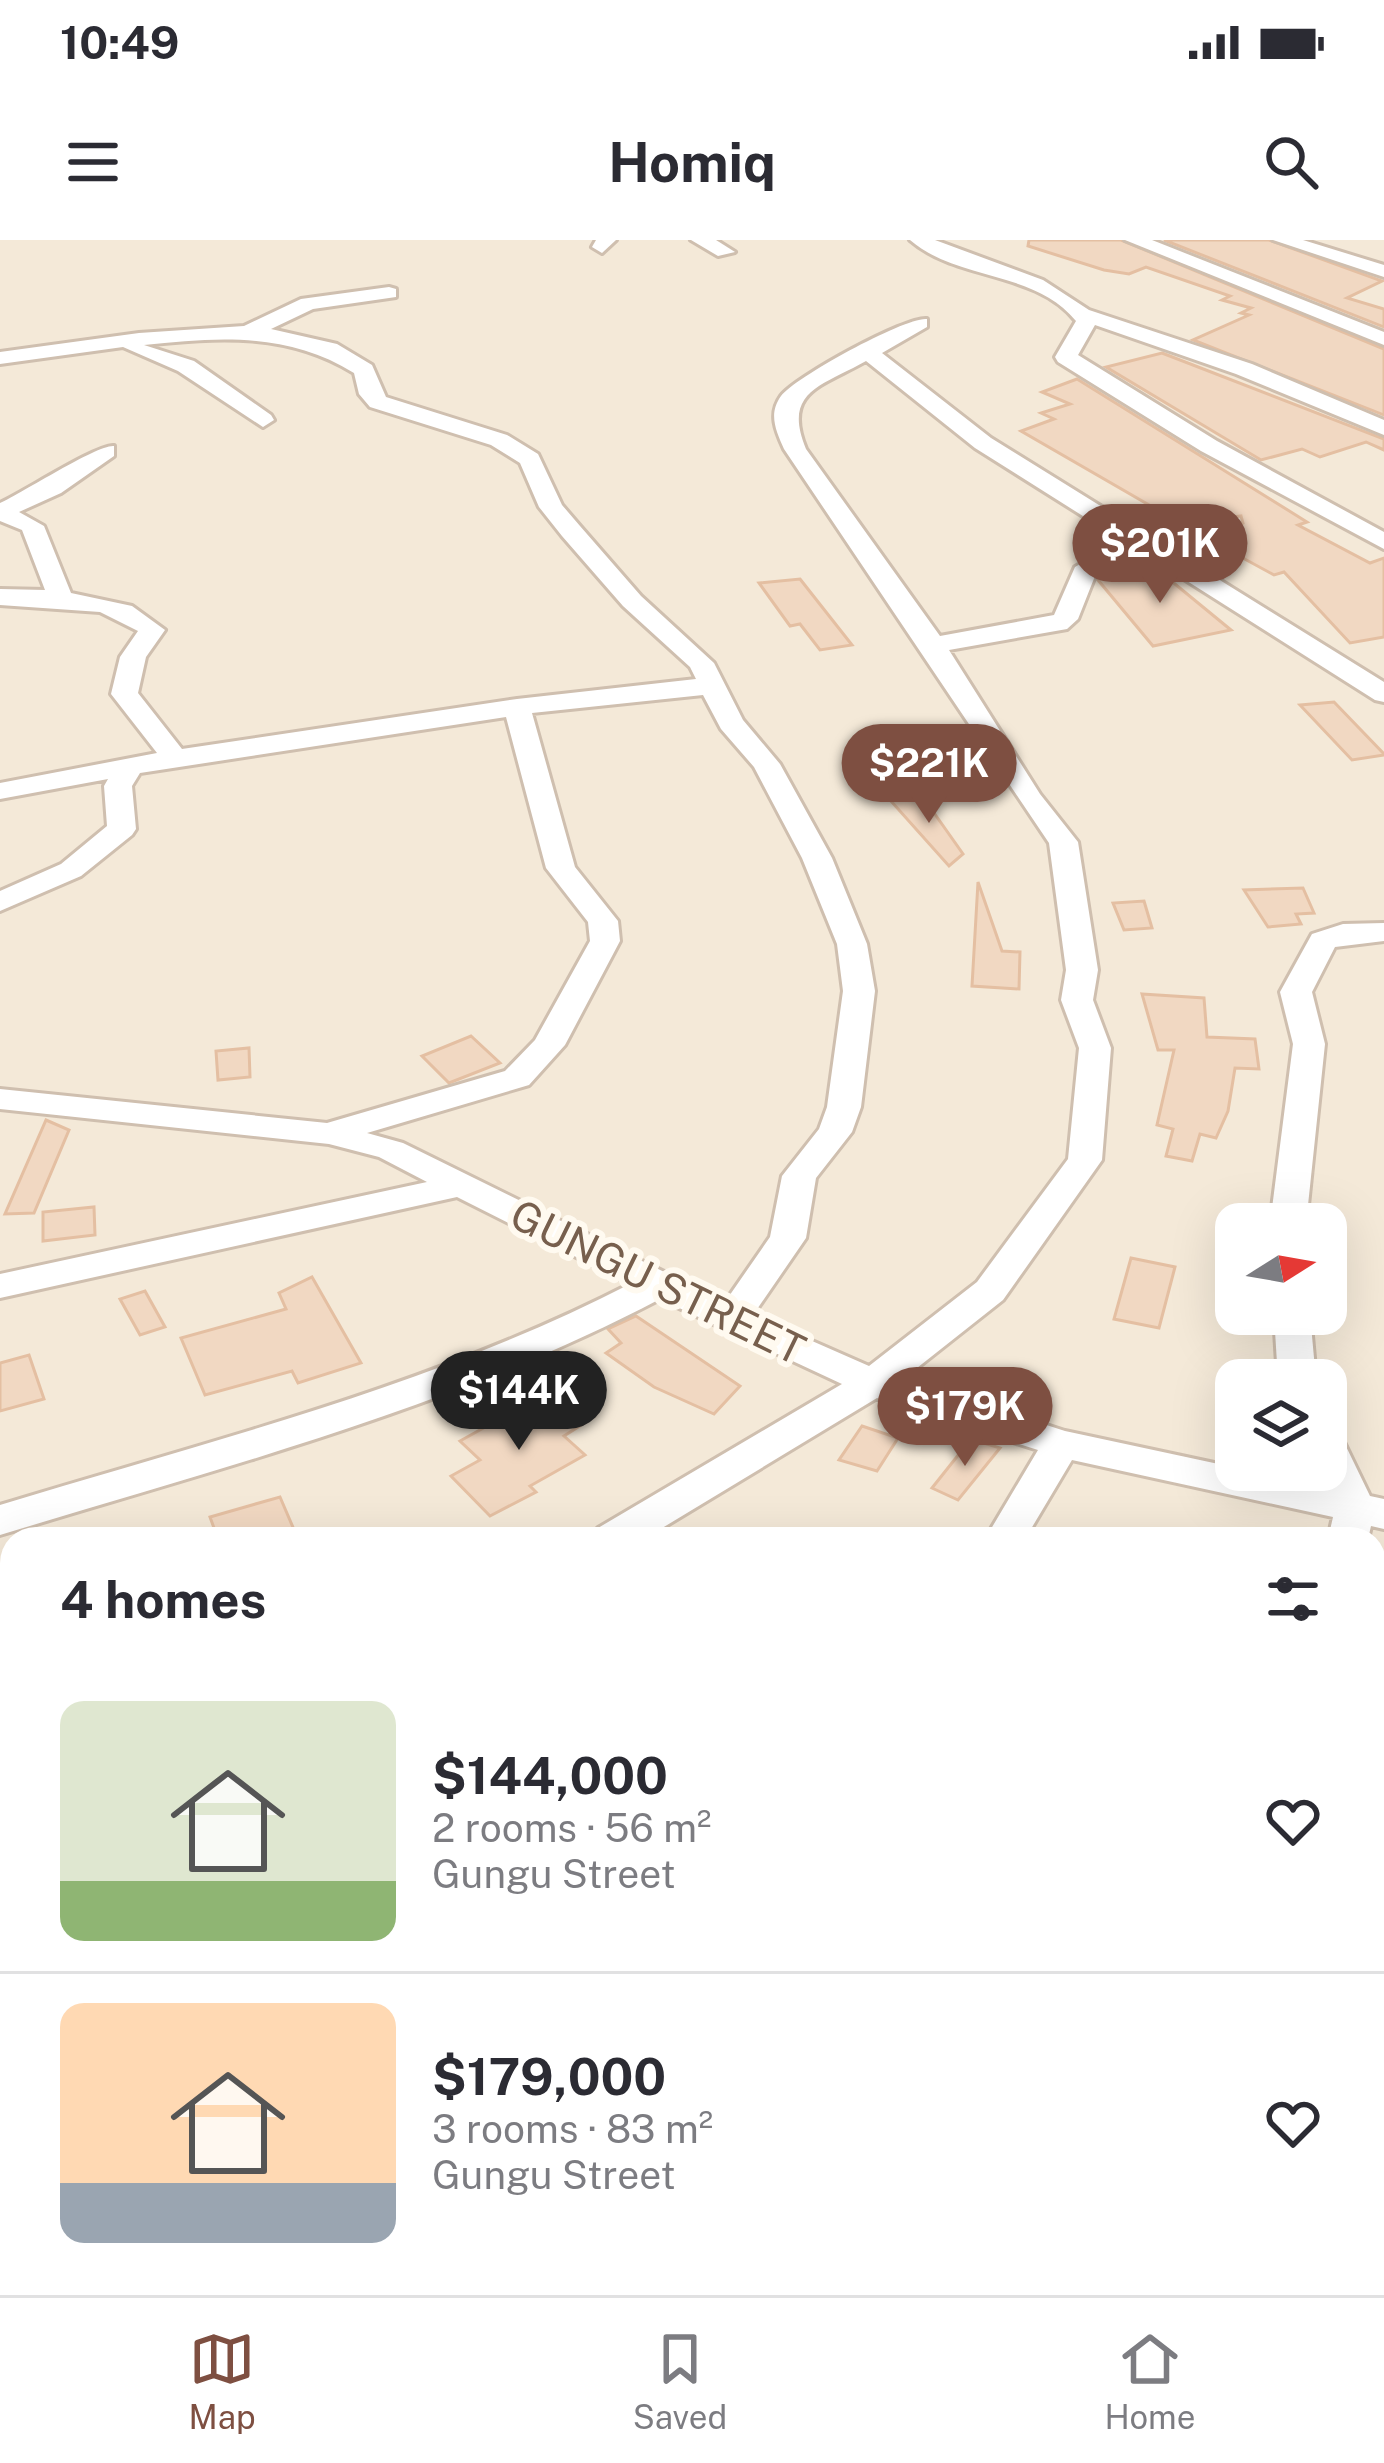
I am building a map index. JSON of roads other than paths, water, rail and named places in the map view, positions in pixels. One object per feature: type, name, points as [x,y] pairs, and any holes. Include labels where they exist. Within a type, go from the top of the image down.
[{"type":"street","points":[[701,240],[725,252]]},
{"type":"street","points":[[920,240],[949,257],[1045,288],[1087,316],[1244,369],[1384,428]]},
{"type":"street","points":[[1135,240],[1384,339]]},
{"type":"street","points":[[1283,240],[1384,272]]},
{"type":"street","points":[[252,330],[308,303],[389,292]]},
{"type":"street","points":[[1087,316],[1066,358],[1209,446],[1384,542]]},
{"type":"street","points":[[632,1527],[873,1383],[990,1291],[1079,1175],[1096,1048],[1077,1000],[1081,951],[1063,842],[1028,798],[933,645],[817,486],[784,422],[789,400],[803,387],[920,323]]},
{"type":"street","points":[[0,358],[252,330],[325,344],[364,370],[370,394],[378,402],[521,452],[561,519],[632,601],[701,663],[731,723],[766,764],[817,857],[852,944],[859,991],[844,1107],[835,1132],[800,1176],[788,1238],[730,1320]]},
{"type":"street","points":[[124,345],[186,366],[262,420]]},
{"type":"street","points":[[865,350],[982,443],[1384,694]]},
{"type":"street","points":[[0,512],[52,488],[106,451]]},
{"type":"street","points":[[0,512],[32,526],[62,598]]},
{"type":"street","points":[[933,645],[1058,624],[1084,572],[1140,538]]},
{"type":"street","points":[[0,597],[85,601],[150,626],[133,657],[124,694],[175,758]]},
{"type":"street","points":[[0,790],[175,758],[517,707],[709,686]]},
{"type":"street","points":[[330,1134],[517,1078],[549,1045],[605,940],[603,921],[561,868],[517,707]]},
{"type":"street","points":[[0,902],[71,870],[122,829],[118,786],[129,768]]},
{"type":"street","points":[[1291,1203],[1310,1044],[1294,1005],[1296,992],[1323,940],[1384,932]]},
{"type":"street","name":"GUNGU STREET","points":[[0,1099],[330,1134],[391,1150],[730,1320],[873,1383],[1062,1444],[1367,1513]]},
{"type":"street","points":[[0,1286],[457,1186]]},
{"type":"street","points":[[0,1520],[468,1374],[552,1340],[660,1284]]},
{"type":"street","points":[[1012,1527],[1062,1444]]},
{"type":"street","points":[[1347,1479],[1367,1513]]}]
